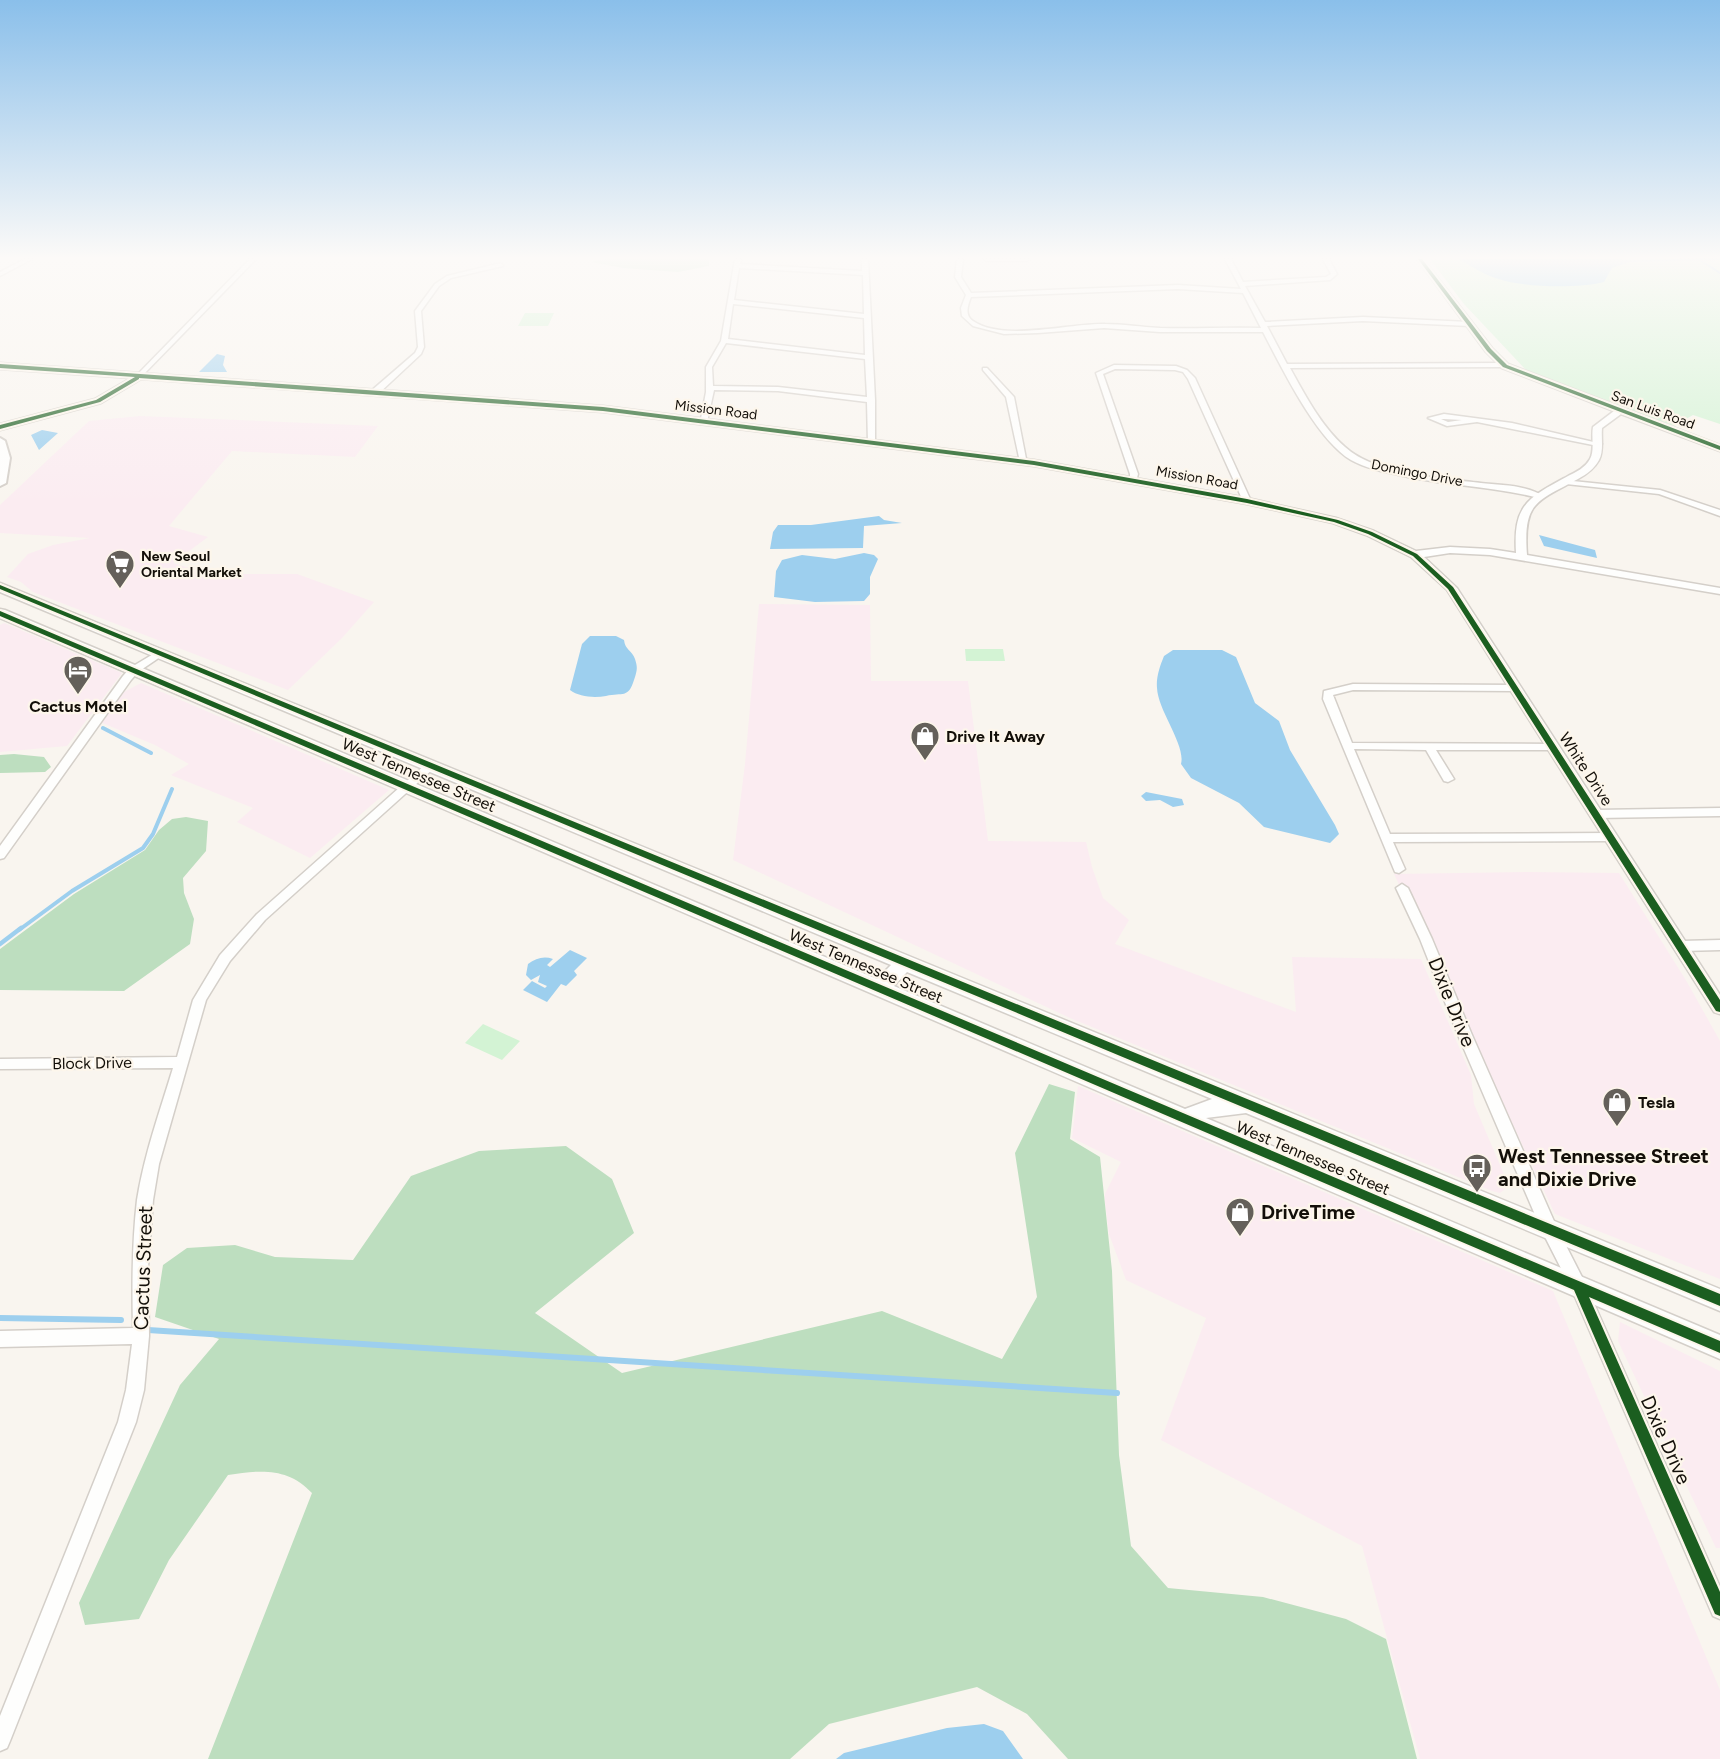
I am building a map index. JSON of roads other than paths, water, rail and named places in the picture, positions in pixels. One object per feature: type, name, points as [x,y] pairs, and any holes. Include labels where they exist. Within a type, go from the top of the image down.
[{"type":"main road","points":[[0,441],[5,458],[0,483]]},
{"type":"main road","name":"West Tennessee Street","points":[[0,587],[1720,1300]]},
{"type":"main road","points":[[4,615],[24,612],[61,613]]},
{"type":"main road","name":"West Tennessee Street","points":[[4,615],[1720,1347]]},
{"type":"main road","points":[[262,724],[287,706]]},
{"type":"main road","points":[[596,868],[620,845]]},
{"type":"main road","points":[[880,988],[906,961]]},
{"type":"main road","points":[[1187,1121],[1193,1114],[1206,1108],[1249,1106]]},
{"type":"street","points":[[0,428],[98,401],[137,378],[173,341]]},
{"type":"street","points":[[374,393],[418,354],[421,341]]},
{"type":"street","points":[[703,422],[710,388],[710,364],[724,341]]},
{"type":"street","points":[[725,341],[869,357]]},
{"type":"street","points":[[869,341],[873,443]]},
{"type":"street","name":"Domingo Drive","points":[[1271,341],[1329,438],[1354,458],[1395,471],[1520,490],[1539,496]]},
{"type":"street","name":"San Luis Road","points":[[1484,341],[1504,365],[1720,448]]},
{"type":"street","points":[[1286,366],[1504,365]]},
{"type":"street","name":"Mission Road","points":[[0,366],[137,378],[563,405],[1024,462],[1247,501],[1336,521],[1370,533],[1415,555]]},
{"type":"street","points":[[1133,480],[1134,474],[1099,377],[1103,370],[1114,368],[1182,369],[1191,378],[1247,501]]},
{"type":"street","points":[[985,369],[1010,397],[1024,462]]},
{"type":"street","points":[[710,388],[778,389],[871,400]]},
{"type":"street","points":[[1522,557],[1520,516],[1529,503],[1566,482],[1592,463],[1598,444],[1598,427],[1619,411]]},
{"type":"street","points":[[1475,420],[1598,444]]},
{"type":"street","points":[[1566,482],[1660,492],[1720,513]]},
{"type":"street","points":[[1415,555],[1465,550],[1522,557],[1720,591]]},
{"type":"street","name":"White Drive","points":[[1415,555],[1451,588],[1720,1008]]},
{"type":"street","points":[[0,855],[134,670],[160,653]]},
{"type":"street","points":[[1399,869],[1328,699],[1328,693],[1353,687],[1516,688]]},
{"type":"street","points":[[1347,746],[1554,747]]},
{"type":"street","points":[[1429,746],[1448,778]]},
{"type":"street","name":"Cactus Street","points":[[0,1741],[127,1422],[135,1390],[141,1335],[140,1267],[145,1200],[153,1164],[200,1000],[225,958],[261,917],[430,766]]},
{"type":"street","points":[[1597,814],[1720,812]]},
{"type":"street","points":[[1385,838],[1611,837]]},
{"type":"street","name":"Dixie Drive","points":[[1402,888],[1426,939],[1469,1046],[1550,1231],[1578,1286],[1720,1609]]},
{"type":"street","points":[[1682,946],[1720,945]]},
{"type":"street","name":"Block Drive","points":[[0,1064],[183,1062]]},
{"type":"street","points":[[0,1339],[141,1335]]},
{"type":"water","points":[[217,354],[225,356],[223,365],[227,372],[199,372]]},
{"type":"water","points":[[42,430],[58,433],[39,450],[31,435]]},
{"type":"water","points":[[879,516],[884,520],[902,523],[864,526],[863,548],[770,549],[773,532],[778,525],[811,525]]},
{"type":"water","points":[[1539,535],[1595,550],[1597,558],[1544,546]]},
{"type":"water","points":[[864,553],[874,555],[878,559],[870,577],[870,594],[864,601],[815,602],[774,597],[776,571],[782,560],[802,555],[835,559]]},
{"type":"water","points":[[590,636],[616,636],[624,640],[634,656],[637,667],[632,686],[627,692],[592,697],[582,696],[570,690],[582,644]]},
{"type":"water","points":[[1173,650],[1222,650],[1236,657],[1255,703],[1279,721],[1290,750],[1335,825],[1339,834],[1330,843],[1264,827],[1239,803],[1191,778],[1181,764],[1180,747],[1162,707],[1157,688],[1164,656]]},
{"type":"water","points":[[1146,792],[1182,799],[1184,805],[1173,807],[1160,800],[1146,801],[1141,796]]},
{"type":"water","points":[[570,950],[587,958],[574,971],[577,975],[566,986],[561,984],[547,1002],[523,990],[532,981],[545,988],[547,986],[538,982],[540,975],[531,980],[526,975],[528,964],[540,958],[550,958],[553,959],[547,965],[550,967]]},
{"type":"water","points":[[984,1724],[1003,1731],[1023,1759],[836,1759],[844,1753],[947,1728]]},
{"type":"waterway","points":[[103,728],[151,753]]},
{"type":"waterway","points":[[19,930],[72,891],[143,848],[153,834],[172,789]]},
{"type":"waterway","points":[[0,944],[21,928]]},
{"type":"waterway","points":[[0,1318],[121,1320]]},
{"type":"waterway","points":[[148,1330],[1117,1393]]},
{"type":"place","name":"New Seoul Oriental Market","points":[[120,590]]},
{"type":"place","name":"Cactus Motel","points":[[78,696]]},
{"type":"place","name":"Drive It Away","points":[[925,762]]},
{"type":"place","name":"Tesla","points":[[1617,1128]]},
{"type":"place","name":"West Tennessee Street and Dixie Drive","points":[[1477,1194]]},
{"type":"place","name":"DriveTime","points":[[1240,1238]]}]
